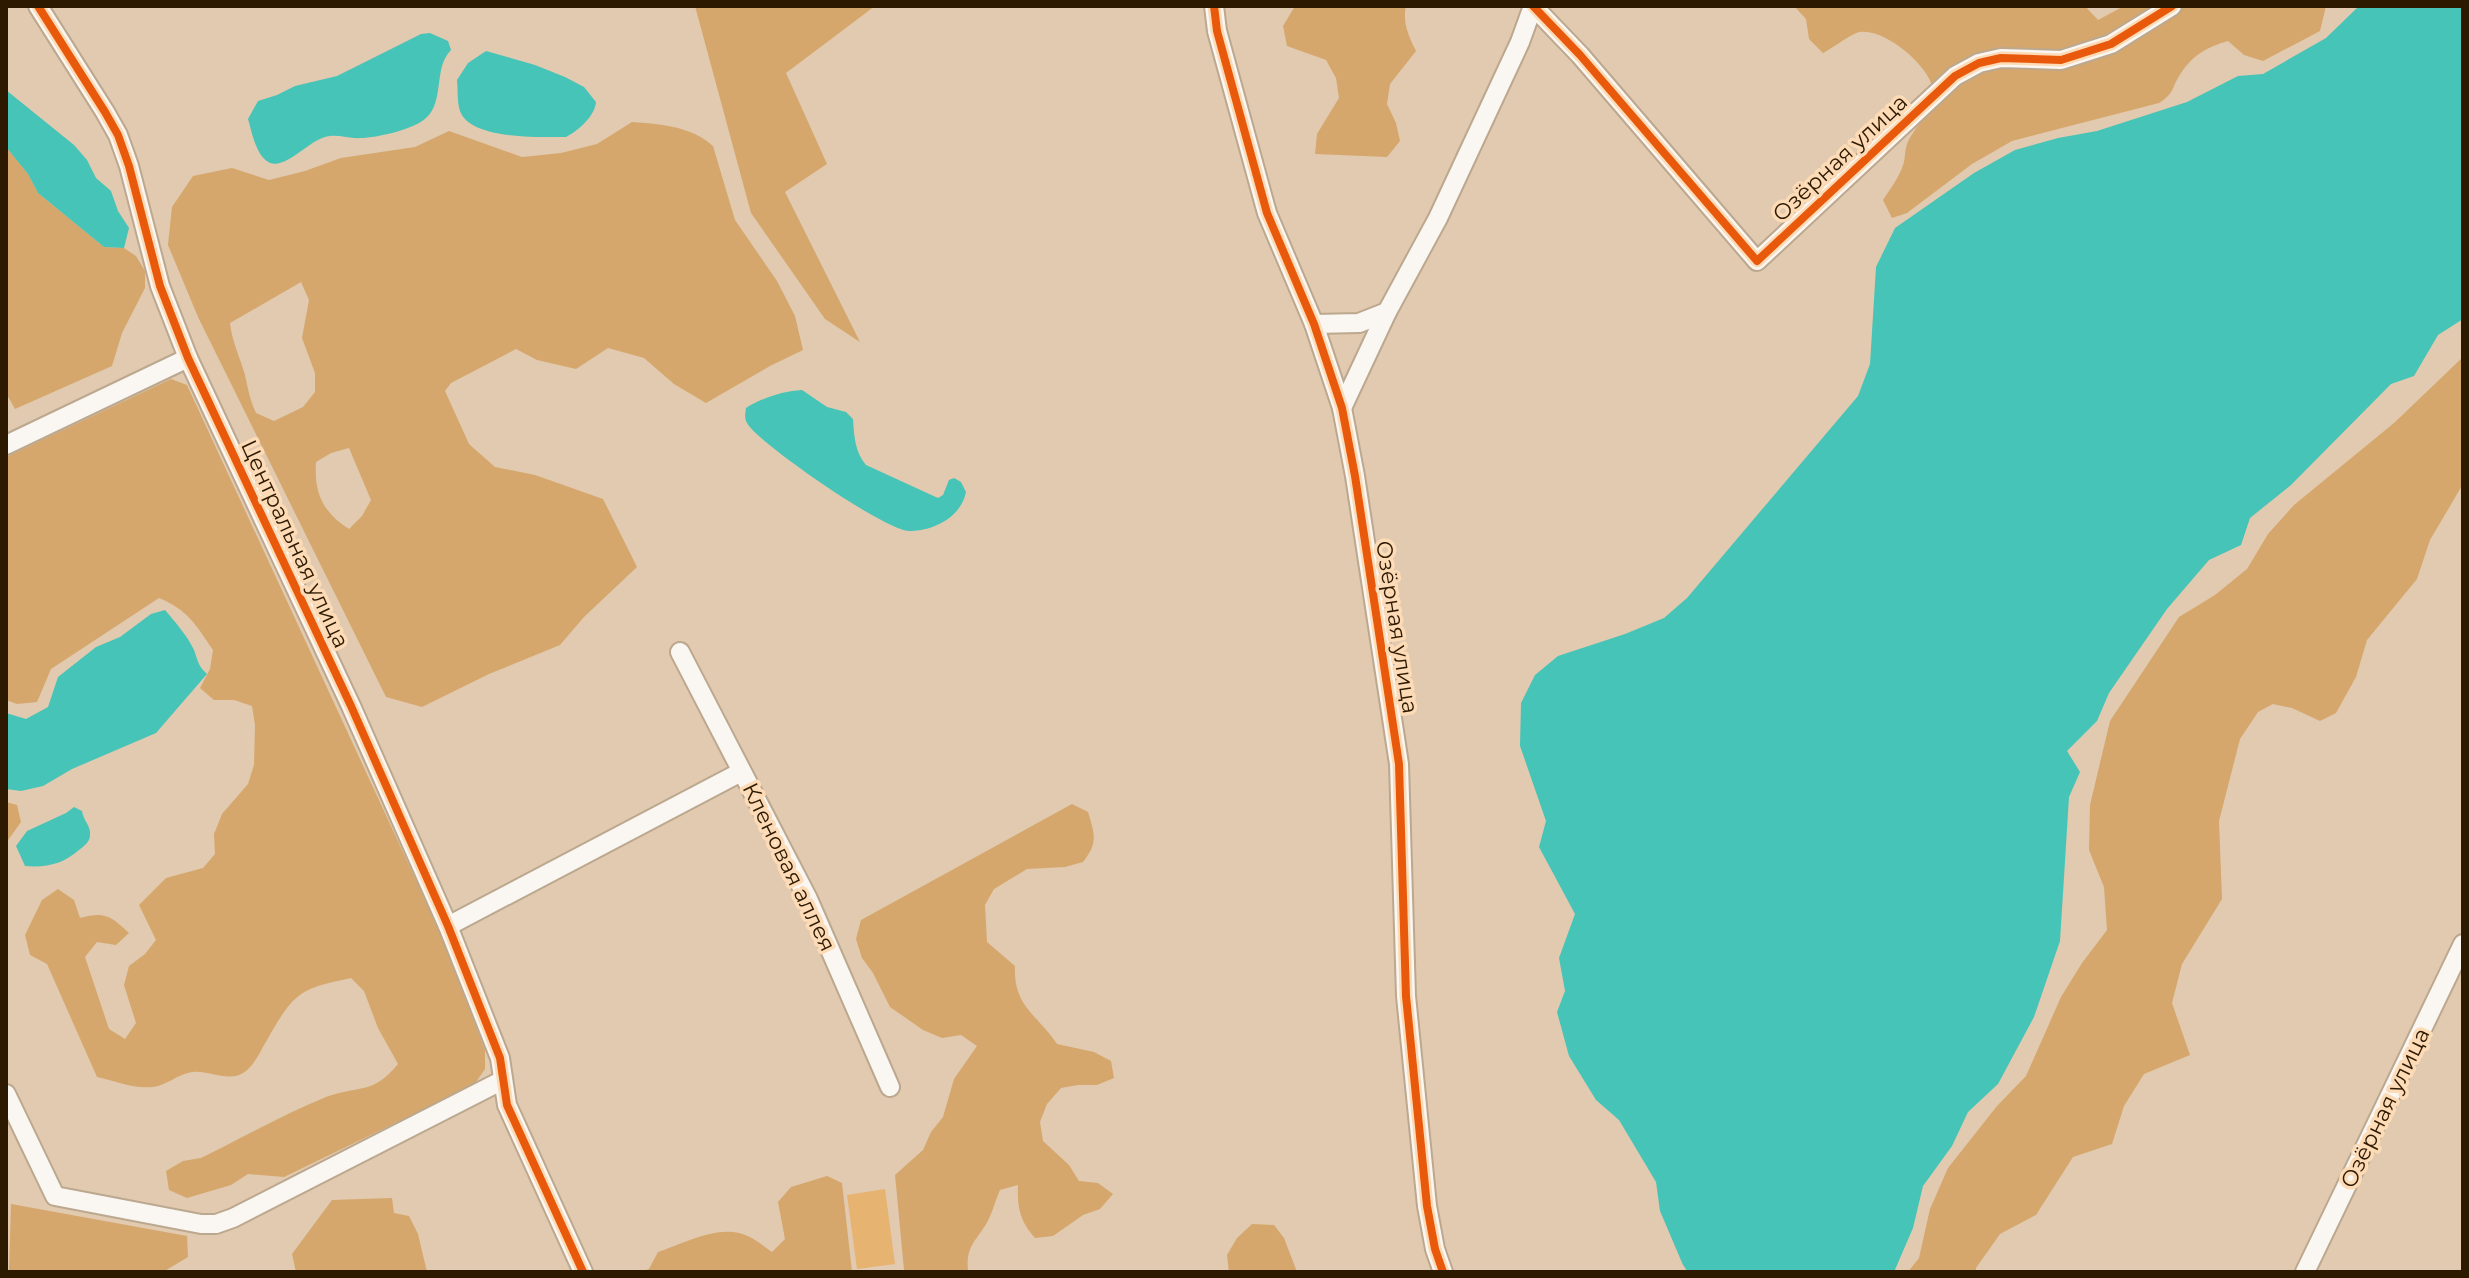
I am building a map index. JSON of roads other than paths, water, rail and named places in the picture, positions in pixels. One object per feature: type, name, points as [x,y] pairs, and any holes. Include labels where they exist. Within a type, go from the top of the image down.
[{"type":"street","name":"Центральная улица","points":[[38,6],[118,135],[160,286],[188,358],[351,706],[448,926],[500,1058],[507,1105],[583,1272]]},
{"type":"street","name":"Озёрная улица","points":[[1214,6],[1217,31],[1267,213],[1314,324],[1342,408],[1355,476],[1399,764],[1406,996],[1427,1206],[1443,1272]]},
{"type":"street","name":"Озёрная улица","points":[[1342,408],[1387,312],[1445,205],[1520,42],[1533,6],[1580,55],[1757,261],[1955,76],[1979,63],[2001,58],[2061,60],[2111,44],[2172,6]]},
{"type":"street","points":[[1314,324],[1359,323],[1387,312]]},
{"type":"street","points":[[6,445],[188,358]]},
{"type":"street","name":"Кленовая аллея","points":[[680,652],[808,899],[890,1087]]},
{"type":"street","points":[[448,926],[741,772]]},
{"type":"street","name":"Озёрная улица","points":[[2305,1272],[2463,944]]},
{"type":"street","points":[[6,1094],[55,1196],[201,1224],[216,1224],[503,1080]]},
{"type":"water","points":[[2359,6],[2463,6],[2463,319],[2438,335],[2414,376],[2391,384],[2291,485],[2250,518],[2241,545],[2209,560],[2167,609],[2109,693],[2097,721],[2067,751],[2080,772],[2069,797],[2060,941],[2034,1017],[1998,1084],[1968,1112],[1952,1146],[1923,1186],[1913,1228],[1894,1272],[1688,1272],[1660,1211],[1656,1182],[1619,1120],[1596,1100],[1569,1056],[1557,1012],[1565,991],[1559,958],[1575,914],[1539,847],[1546,821],[1520,746],[1521,703],[1535,675],[1558,656],[1664,618],[1687,598],[1858,396],[1870,364],[1876,267],[1895,228],[1974,173],[2015,150],[2097,131],[2187,102],[2238,76],[2263,74],[2326,38]]},
{"type":"water","points":[[430,33],[448,41],[451,50],[442,66],[432,111],[421,122],[376,136],[323,138],[277,164],[270,163],[261,155],[248,119],[258,101],[295,86],[337,76],[421,34]]},
{"type":"water","points":[[486,51],[535,65],[584,87],[596,102],[593,113],[581,127],[566,137],[507,135],[477,127],[466,120],[460,111],[457,80],[468,63]]},
{"type":"water","points":[[6,90],[74,145],[87,160],[96,178],[111,191],[118,211],[129,228],[124,248],[104,247],[38,193],[28,174],[6,147]]},
{"type":"water","points":[[802,390],[827,407],[846,412],[853,419],[857,449],[866,465],[938,498],[943,495],[949,480],[954,478],[961,482],[966,492],[958,509],[945,521],[928,528],[909,531],[896,527],[852,503],[800,468],[747,424],[746,408],[773,396]]},
{"type":"water","points":[[165,610],[188,639],[207,674],[156,733],[72,769],[43,786],[21,791],[6,789],[6,713],[26,719],[48,707],[58,677],[96,647],[120,637],[151,614]]},
{"type":"water","points":[[74,807],[82,811],[89,829],[90,837],[86,844],[60,862],[47,866],[25,866],[16,846],[27,831]]}]
